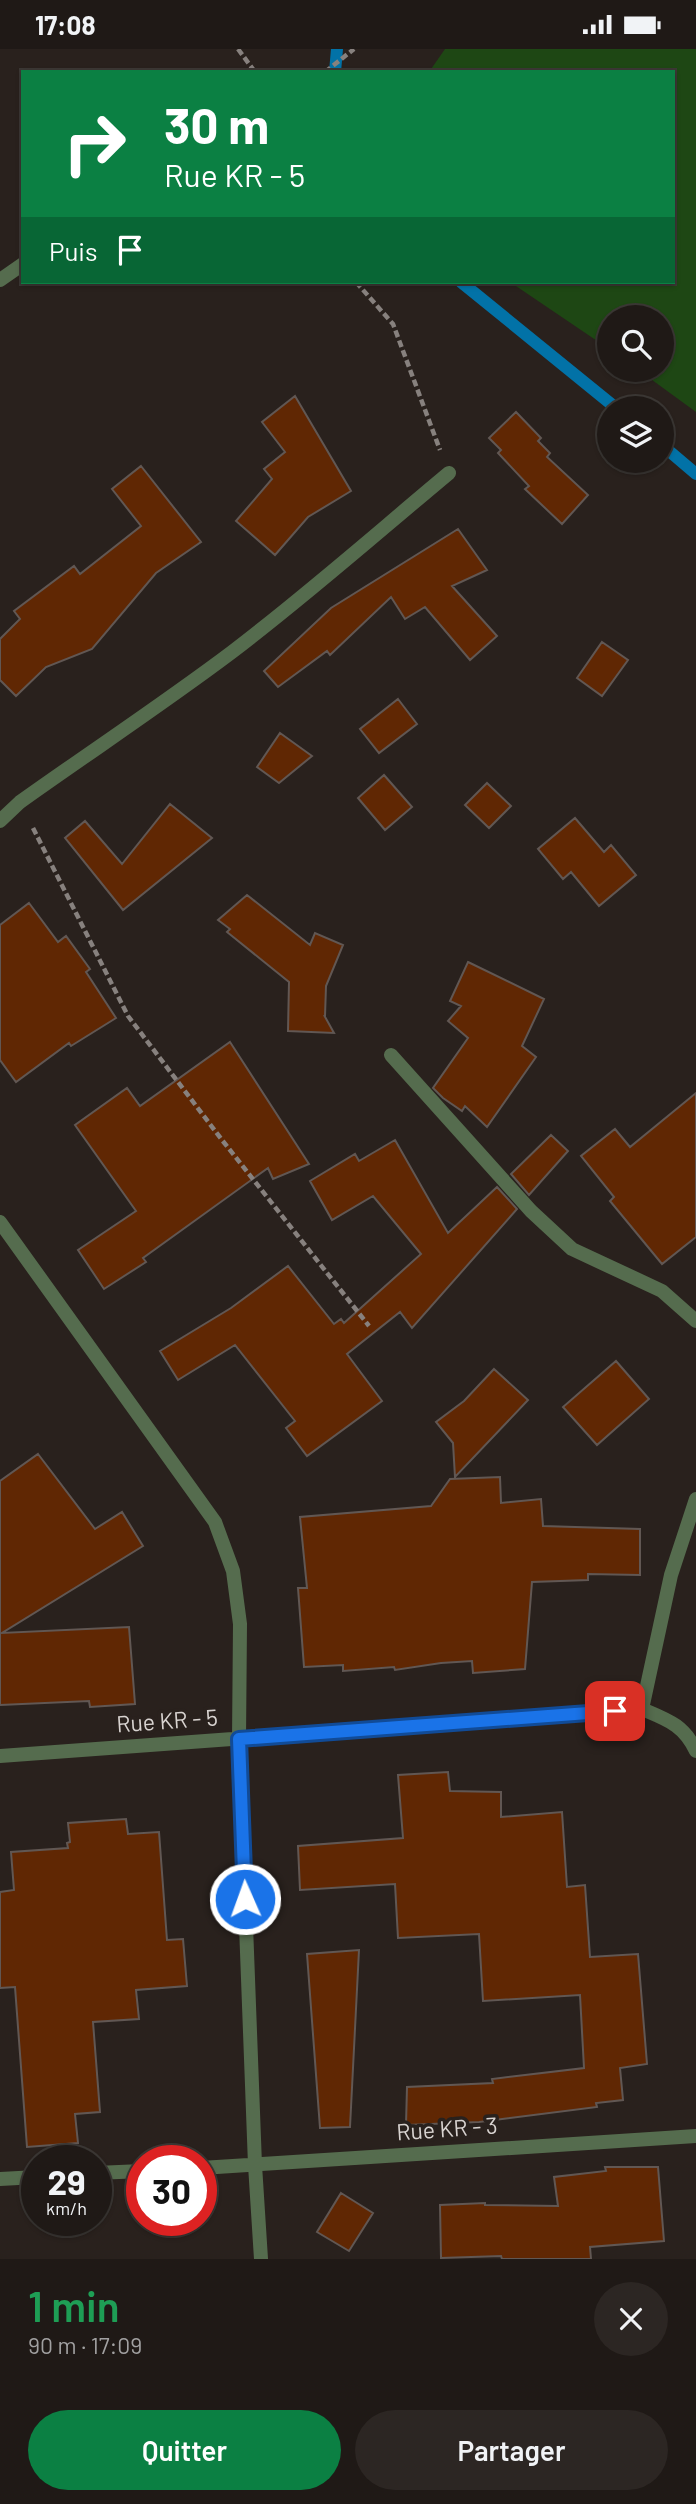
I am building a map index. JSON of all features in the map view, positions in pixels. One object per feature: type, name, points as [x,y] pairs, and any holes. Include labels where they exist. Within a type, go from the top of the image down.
[{"type":"street","points":[[0,280],[21,265]]},
{"type":"street","points":[[0,821],[20,802],[233,650],[449,473]]},
{"type":"street","points":[[391,1055],[531,1211],[572,1249],[662,1291],[696,1321]]},
{"type":"street","points":[[0,1222],[215,1522],[233,1571],[240,1624],[239,1739],[261,2259]]},
{"type":"street","points":[[642,1709],[671,1575],[696,1499]]},
{"type":"street","name":"Rue KR - 5","points":[[0,1756],[642,1709],[674,1723],[692,1735],[696,1751]]},
{"type":"street","name":"Rue KR - 3","points":[[217,2167],[696,2136]]},
{"type":"street","points":[[0,2179],[21,2178]]},
{"type":"path","points":[[238,49],[254,70]]},
{"type":"path","points":[[328,70],[354,49]]},
{"type":"path","points":[[358,284],[393,324],[449,473]]},
{"type":"path","points":[[20,802],[128,1016],[369,1326]]},
{"type":"green space","points":[[445,49],[696,49],[696,412],[655,382],[674,382],[674,305],[597,305],[597,341],[513,284],[675,284],[675,70],[430,70]]},
{"type":"building","points":[[295,396],[351,491],[308,517],[275,555],[236,521],[272,479],[264,469],[285,452],[262,422]]},
{"type":"building","points":[[516,412],[541,438],[538,441],[550,453],[547,457],[588,495],[562,524],[525,489],[529,486],[498,453],[501,450],[489,438]]},
{"type":"building","points":[[141,466],[201,542],[156,573],[92,649],[46,667],[16,696],[0,680],[0,639],[20,619],[14,611],[74,566],[80,574],[141,526],[112,489]]},
{"type":"building","points":[[458,529],[487,570],[452,586],[497,636],[470,660],[425,607],[405,619],[391,597],[330,655],[327,651],[278,687],[264,671],[331,608]]},
{"type":"building","points":[[602,642],[628,660],[602,696],[577,678]]},
{"type":"building","points":[[398,699],[417,724],[379,753],[360,729]]},
{"type":"building","points":[[280,733],[312,756],[279,783],[257,767]]},
{"type":"building","points":[[384,775],[412,807],[385,830],[358,798]]},
{"type":"building","points":[[487,783],[511,806],[489,828],[465,805]]},
{"type":"building","points":[[170,804],[212,838],[123,910],[65,838],[85,821],[122,864]]},
{"type":"building","points":[[575,818],[604,852],[611,845],[636,875],[599,906],[571,872],[563,879],[538,849]]},
{"type":"building","points":[[247,895],[310,945],[315,933],[343,945],[326,986],[324,1015],[334,1033],[288,1031],[289,982],[227,932],[230,929],[218,920]]},
{"type":"building","points":[[29,903],[58,942],[66,936],[90,969],[86,972],[116,1018],[71,1046],[69,1043],[16,1082],[0,1060],[0,925]]},
{"type":"building","points":[[468,962],[544,999],[522,1046],[536,1057],[487,1127],[465,1106],[462,1111],[433,1088],[468,1038],[448,1021],[461,1006],[450,1001]]},
{"type":"building","points":[[230,1042],[309,1164],[273,1179],[268,1168],[143,1258],[146,1262],[104,1289],[78,1250],[136,1211],[75,1125],[127,1088],[140,1106]]},
{"type":"building","points":[[696,1093],[696,1237],[662,1264],[610,1201],[614,1197],[581,1156],[615,1129],[630,1147]]},
{"type":"building","points":[[551,1135],[568,1151],[529,1195],[511,1174]]},
{"type":"building","points":[[395,1140],[448,1233],[497,1187],[517,1209],[412,1328],[400,1312],[347,1354],[382,1401],[307,1456],[286,1428],[295,1421],[235,1345],[178,1380],[160,1351],[231,1308],[288,1266],[334,1324],[341,1319],[344,1323],[421,1254],[373,1196],[332,1220],[310,1181],[355,1154],[359,1161]]},
{"type":"building","points":[[616,1361],[649,1399],[597,1445],[563,1407]]},
{"type":"building","points":[[494,1369],[528,1400],[455,1477],[453,1443],[436,1422],[464,1401]]},
{"type":"building","points":[[38,1454],[95,1529],[122,1512],[143,1546],[2,1633],[129,1627],[135,1704],[90,1707],[89,1701],[0,1705],[0,1481]]},
{"type":"building","points":[[500,1477],[501,1503],[541,1499],[543,1526],[640,1529],[640,1575],[588,1574],[588,1580],[532,1582],[525,1669],[473,1673],[472,1661],[395,1670],[394,1667],[343,1671],[343,1665],[304,1667],[298,1588],[307,1588],[300,1517],[431,1506],[450,1479]]},
{"type":"building","points":[[448,1772],[450,1791],[501,1792],[501,1817],[562,1812],[567,1887],[585,1885],[590,1957],[638,1954],[647,2064],[620,2068],[623,2100],[596,2103],[597,2107],[479,2122],[406,2125],[407,2087],[493,2083],[492,2079],[584,2068],[580,1995],[483,2001],[479,1934],[398,1938],[395,1884],[300,1890],[298,1846],[403,1838],[398,1775]]},
{"type":"building","points":[[126,1819],[128,1834],[159,1832],[167,1940],[183,1939],[187,1986],[136,1990],[139,2019],[93,2022],[100,2112],[75,2114],[78,2143],[27,2145],[15,1987],[0,1988],[0,1892],[14,1890],[11,1852],[68,1848],[68,1823]]},
{"type":"building","points":[[359,1950],[350,2127],[320,2128],[307,1954]]},
{"type":"building","points":[[605,2167],[658,2167],[664,2241],[590,2247],[591,2259],[502,2259],[501,2256],[441,2258],[440,2205],[485,2203],[558,2206],[554,2177],[606,2171]]},
{"type":"building","points":[[341,2193],[373,2213],[349,2251],[317,2232]]},
{"type":"waterway","points":[[335,70],[337,49]]},
{"type":"waterway","points":[[463,284],[601,396]]},
{"type":"waterway","points":[[674,455],[696,474]]},
{"type":"route","points":[[245,1899],[239,1739],[615,1711]]}]
